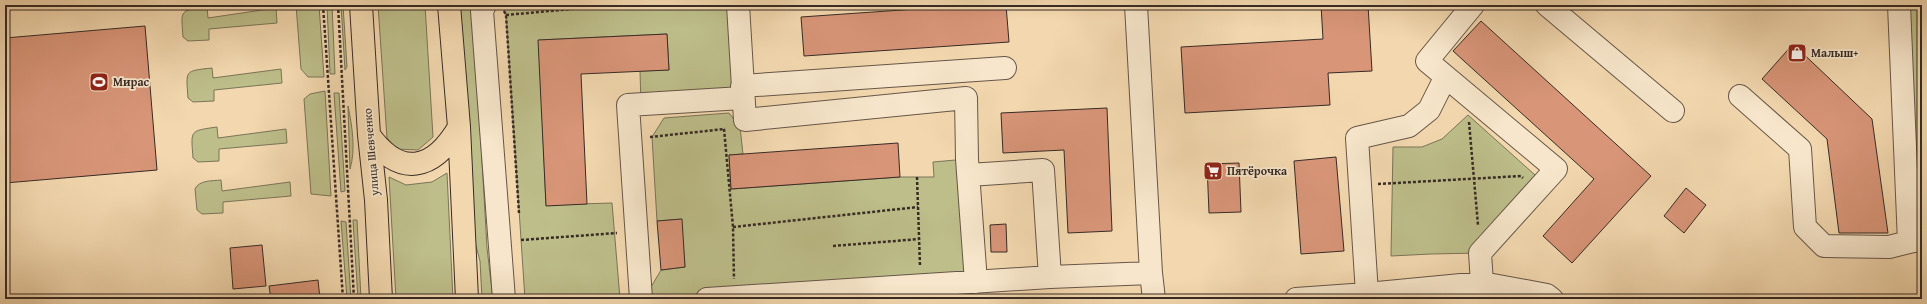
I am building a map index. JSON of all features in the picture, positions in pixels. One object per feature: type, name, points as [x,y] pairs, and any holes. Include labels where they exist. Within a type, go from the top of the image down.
[{"type":"main road","name":"улица Шевченко","points":[[361,5],[369,135],[376,200],[381,299]]},
{"type":"main road","points":[[450,5],[467,299]]},
{"type":"main road","points":[[369,135],[377,147],[389,157],[400,163],[415,164],[428,161],[439,153],[450,142],[458,127]]},
{"type":"lane","points":[[738,5],[742,92],[745,120],[966,98],[968,175],[976,282]]},
{"type":"lane","points":[[1136,5],[1151,273],[1154,299]]},
{"type":"lane","points":[[1473,5],[1427,61],[1445,78],[1556,169],[1480,253],[1482,283]]},
{"type":"lane","points":[[1547,5],[1674,111]]},
{"type":"lane","points":[[1740,96],[1800,148],[1805,227],[1824,246],[1889,248],[1916,241],[1899,5]]},
{"type":"lane","points":[[494,7],[482,11],[504,299]]},
{"type":"lane","points":[[641,299],[628,105],[742,92],[1005,68]]},
{"type":"lane","points":[[1367,294],[1357,138],[1409,126],[1429,110],[1445,78]]},
{"type":"lane","points":[[968,175],[1043,170],[1050,277]]},
{"type":"lane","points":[[707,299],[1050,277],[1151,273]]},
{"type":"lane","points":[[1296,299],[1482,283],[1547,294],[1552,299]]},
{"type":"path","points":[[323,5],[343,299]]},
{"type":"path","points":[[338,5],[354,299]]},
{"type":"path","points":[[494,7],[506,15],[616,5]]},
{"type":"path","points":[[506,15],[519,217]]},
{"type":"path","points":[[1467,96],[1480,253]]},
{"type":"path","points":[[630,140],[744,126],[745,120]]},
{"type":"path","points":[[724,129],[733,227],[735,297]]},
{"type":"path","points":[[1360,186],[1521,176],[1536,191]]},
{"type":"path","points":[[917,177],[921,285]]},
{"type":"path","points":[[733,227],[918,206]]},
{"type":"path","points":[[520,232],[521,247]]},
{"type":"path","points":[[521,240],[636,232]]},
{"type":"path","points":[[833,246],[919,239]]},
{"type":"green space","points":[[296,5],[319,5],[324,77],[308,77],[301,69]]},
{"type":"green space","points":[[327,5],[332,5],[335,74],[330,74]]},
{"type":"green space","points":[[341,5],[343,5],[347,67],[345,70]]},
{"type":"green space","points":[[378,5],[425,5],[433,137],[418,150],[397,149],[387,138]]},
{"type":"green space","points":[[459,5],[473,5],[487,248],[493,299],[482,299],[480,261],[472,231]]},
{"type":"green space","points":[[513,5],[738,5],[742,98],[641,105],[640,71],[669,70],[667,34],[539,40],[546,205],[612,203],[620,299],[525,299],[506,15],[503,8]]},
{"type":"green space","points":[[1905,5],[1922,5],[1922,219],[1914,206]]},
{"type":"green space","points":[[207,7],[208,18],[276,8],[277,23],[209,29],[209,40],[188,41],[183,37],[182,16],[191,9]]},
{"type":"green space","points":[[212,68],[213,78],[281,69],[282,83],[214,90],[214,101],[193,102],[188,98],[187,77],[192,71]]},
{"type":"green space","points":[[325,91],[331,196],[311,194],[304,99],[310,94]]},
{"type":"green space","points":[[334,93],[339,93],[345,191],[341,192]]},
{"type":"green space","points":[[348,106],[353,146],[350,169]]},
{"type":"green space","points":[[729,113],[740,127],[743,154],[729,155],[731,189],[900,177],[934,177],[933,162],[967,159],[976,282],[707,299],[644,299],[661,270],[685,267],[681,219],[657,221],[652,137],[664,118]]},
{"type":"green space","points":[[1468,115],[1544,183],[1480,253],[1391,256],[1393,147],[1422,147],[1442,139]]},
{"type":"green space","points":[[217,127],[218,138],[286,129],[287,143],[219,149],[219,161],[198,162],[193,158],[192,137],[197,131]]},
{"type":"green space","points":[[447,173],[453,299],[396,299],[389,177],[406,185],[432,182]]},
{"type":"green space","points":[[221,180],[222,191],[290,182],[291,196],[223,202],[223,213],[202,214],[197,210],[195,189],[203,182]]},
{"type":"green space","points":[[353,220],[357,220],[361,299],[358,299]]},
{"type":"green space","points":[[341,221],[346,222],[351,299],[347,299]]},
{"type":"building","points":[[974,5],[1006,5],[1009,42],[804,56],[801,17]]},
{"type":"building","points":[[1321,5],[1368,5],[1372,71],[1328,73],[1330,105],[1185,113],[1181,47],[1323,39]]},
{"type":"building","points":[[1481,21],[1651,176],[1572,263],[1543,236],[1594,179],[1453,51]]},
{"type":"building","points":[[145,26],[157,170],[5,183],[5,38]]},
{"type":"building","points":[[667,34],[669,70],[581,74],[587,204],[546,206],[538,40]]},
{"type":"building","points":[[1793,44],[1872,119],[1888,233],[1839,233],[1827,139],[1762,79]]},
{"type":"building","points":[[1107,108],[1112,231],[1068,233],[1064,150],[1003,153],[1001,113]]},
{"type":"building","points":[[898,143],[900,177],[731,189],[729,155]]},
{"type":"building","points":[[1336,157],[1344,251],[1301,254],[1294,161]]},
{"type":"building","points":[[1239,163],[1241,212],[1209,213],[1207,164]]},
{"type":"building","points":[[1686,188],[1706,205],[1684,233],[1664,216]]},
{"type":"building","points":[[682,219],[685,267],[661,270],[657,221]]},
{"type":"building","points":[[1006,224],[1007,252],[991,252],[990,225]]},
{"type":"building","points":[[262,245],[266,286],[233,289],[230,248]]},
{"type":"building","points":[[318,280],[320,299],[271,299],[269,286]]},
{"type":"place","name":"Малыш+","points":[[1797,53]]},
{"type":"place","name":"Мирас","points":[[99,82]]},
{"type":"place","name":"Пятёрочка","points":[[1213,171]]}]
